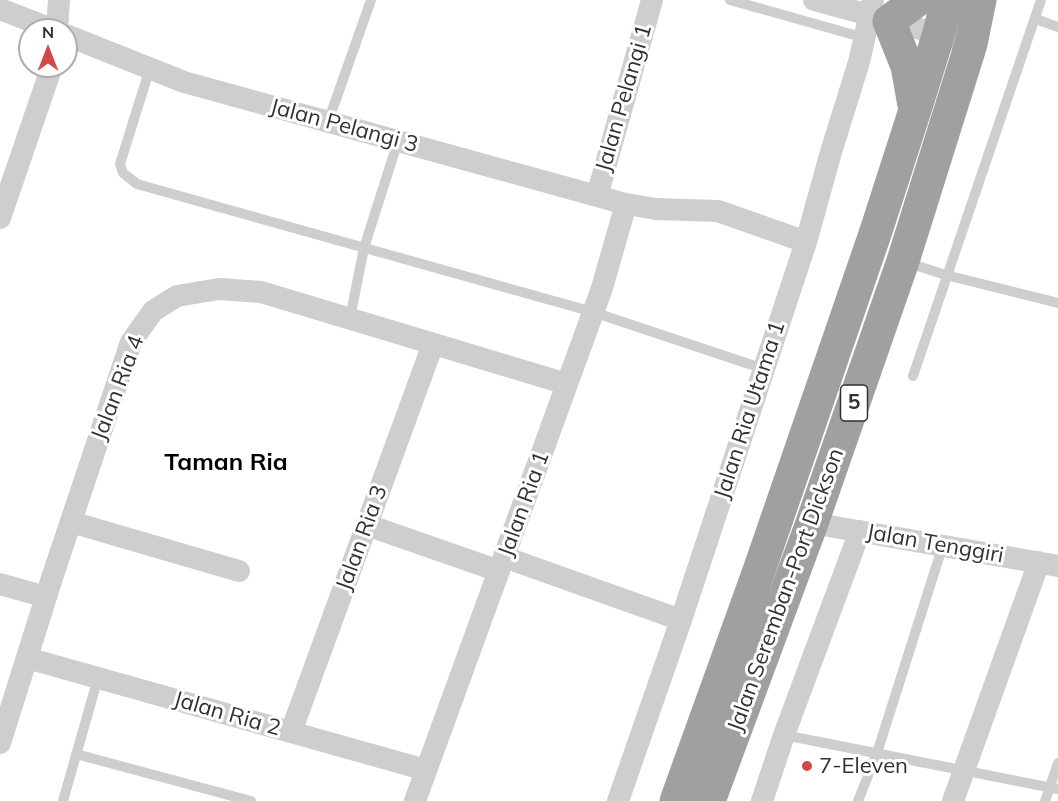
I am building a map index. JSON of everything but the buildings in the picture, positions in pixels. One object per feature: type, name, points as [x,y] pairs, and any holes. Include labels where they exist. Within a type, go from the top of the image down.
[{"type":"highway","points":[[915,110],[908,66],[874,19],[918,0]]},
{"type":"highway","name":"Jalan Seremban-Port Dickson","points":[[676,801],[765,554],[915,110],[947,0]]},
{"type":"highway","name":"Jalan Seremban-Port Dickson","points":[[709,801],[812,523],[903,261],[971,44],[980,0]]},
{"type":"street","points":[[57,18],[59,0]]},
{"type":"street","name":"Jalan Pelangi 1","points":[[597,196],[652,0]]},
{"type":"street","points":[[814,0],[874,19],[939,33],[971,44]]},
{"type":"street","points":[[0,9],[24,18]]},
{"type":"street","name":"Jalan Ria Utama 1","points":[[618,801],[681,620],[806,242],[874,19]]},
{"type":"street","name":"Jalan Pelangi 3","points":[[78,40],[184,82],[626,204],[656,209],[718,211],[806,242]]},
{"type":"street","points":[[0,218],[48,78]]},
{"type":"street","name":"Jalan Ria 1","points":[[415,801],[593,312],[626,204]]},
{"type":"street","name":"Jalan Ria 4","points":[[0,743],[131,342],[153,311],[177,296],[219,289],[261,292],[567,384]]},
{"type":"street","name":"Jalan Ria 3","points":[[291,732],[433,344]]},
{"type":"street","points":[[71,522],[239,571]]},
{"type":"street","name":"Jalan Tenggiri","points":[[812,523],[1048,564]]},
{"type":"street","points":[[367,525],[681,620]]},
{"type":"street","points":[[762,801],[784,735],[860,531]]},
{"type":"street","points":[[953,801],[963,770],[1048,564]]},
{"type":"street","points":[[0,584],[46,597]]},
{"type":"street","name":"Jalan Ria 2","points":[[27,658],[426,770]]},
{"type":"lane","points":[[328,122],[371,0]]},
{"type":"lane","points":[[730,0],[874,19]]},
{"type":"lane","points":[[913,376],[1041,0]]},
{"type":"lane","points":[[1036,19],[1058,27]]},
{"type":"lane","points":[[150,68],[120,164],[123,173],[137,184],[593,312],[764,369]]},
{"type":"lane","points":[[350,318],[364,248],[398,141]]},
{"type":"lane","points":[[903,261],[946,275],[1058,303]]},
{"type":"lane","points":[[858,801],[877,753],[943,545]]},
{"type":"lane","points":[[63,801],[98,678]]},
{"type":"lane","points":[[784,735],[1054,788]]},
{"type":"lane","points":[[76,754],[251,801]]},
{"type":"lane","points":[[1045,801],[1054,788],[1058,763]]},
{"type":"place","name":"7-Eleven","points":[[807,766]]},
{"type":"district","name":"Taman Ria","points":[[226,463]]}]
